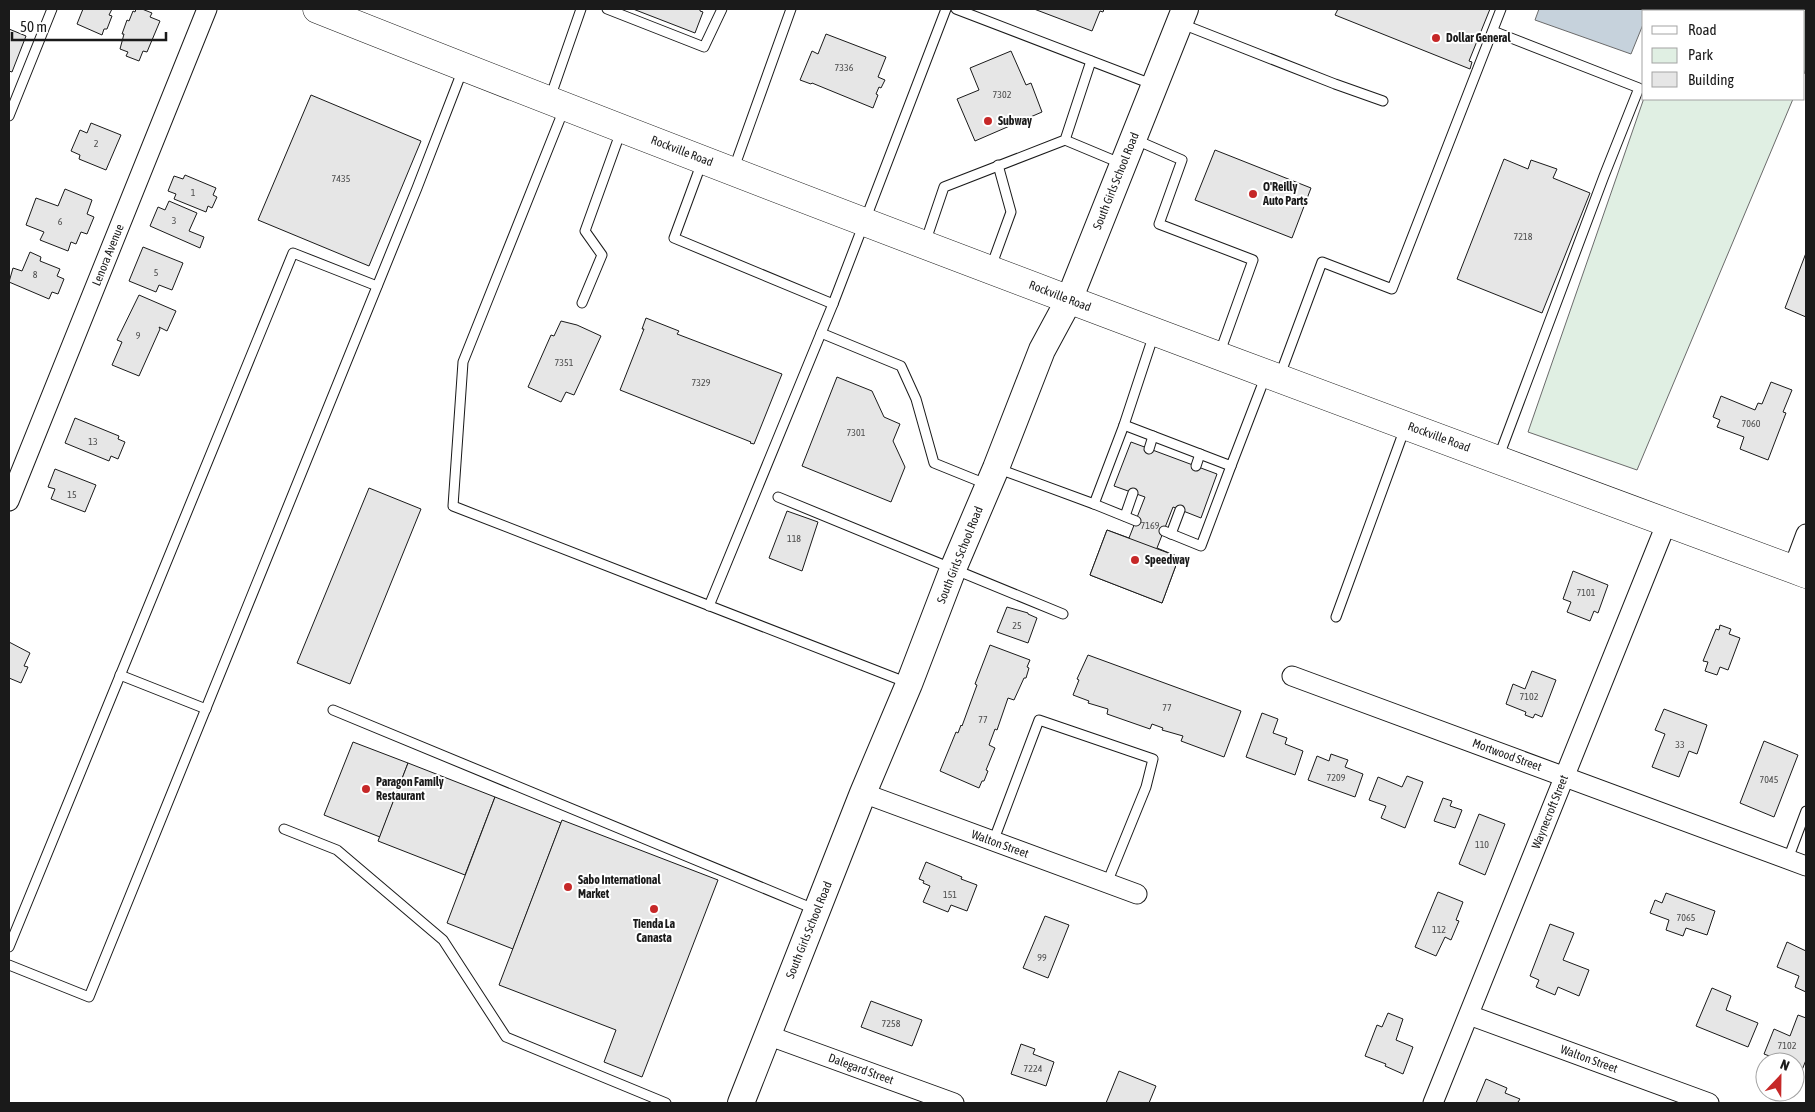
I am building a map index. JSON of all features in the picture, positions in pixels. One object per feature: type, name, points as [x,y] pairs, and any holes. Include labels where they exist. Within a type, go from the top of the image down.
[{"type":"main road","name":"Rockville Road","points":[[330,11],[557,104],[1070,300],[1799,571]]},
{"type":"main road","name":"South Girls School Road","points":[[741,1103],[863,793],[909,684],[953,569],[1042,350],[1070,300],[1182,16]]},
{"type":"street","name":"Lenora Avenue","points":[[9,501],[207,9]]},
{"type":"street","name":"Waynecroft Street","points":[[1433,1103],[1667,522]]},
{"type":"street","points":[[1799,571],[1806,534]]},
{"type":"street","name":"Mortwood Street","points":[[1292,676],[1806,866]]},
{"type":"street","name":"Walton Street","points":[[863,793],[1137,894]]},
{"type":"street","name":"Walton Street","points":[[1469,1015],[1708,1103]]},
{"type":"street","name":"Dalegard Street","points":[[767,1035],[954,1103]]},
{"type":"lane","points":[[9,116],[52,9]]},
{"type":"lane","points":[[581,9],[557,104],[463,362],[453,506],[909,684]]},
{"type":"lane","points":[[607,9],[704,47],[722,9]]},
{"type":"lane","points":[[733,171],[791,9]]},
{"type":"lane","points":[[709,606],[866,222],[946,9]]},
{"type":"lane","points":[[956,9],[1154,86]]},
{"type":"lane","points":[[1180,510],[1168,533],[1201,546],[1231,466],[1322,262],[1392,289],[1501,9]]},
{"type":"lane","points":[[1182,16],[1335,84],[1383,101]]},
{"type":"lane","points":[[1493,31],[1639,88],[1498,459]]},
{"type":"lane","points":[[1065,140],[1091,61]]},
{"type":"lane","points":[[9,965],[89,997],[464,67]]},
{"type":"lane","points":[[582,303],[602,254],[585,230],[622,129]]},
{"type":"lane","points":[[1133,139],[1182,160],[1158,224],[1252,260],[1219,355]]},
{"type":"lane","points":[[925,243],[944,186],[1065,140],[1123,164]]},
{"type":"lane","points":[[703,159],[674,238],[833,304]]},
{"type":"lane","points":[[990,269],[1011,212],[998,165]]},
{"type":"lane","points":[[9,947],[293,252],[377,286]]},
{"type":"lane","points":[[1094,504],[1124,425],[1155,331]]},
{"type":"lane","points":[[821,333],[901,366],[916,399],[934,463],[1094,504],[1136,520]]},
{"type":"lane","points":[[1124,425],[1231,466]]},
{"type":"lane","points":[[1336,617],[1406,425]]},
{"type":"lane","points":[[1149,449],[1153,436]]},
{"type":"lane","points":[[1196,466],[1200,454]]},
{"type":"lane","points":[[1124,516],[1133,493]]},
{"type":"lane","points":[[778,498],[1062,614]]},
{"type":"lane","points":[[120,675],[206,709]]},
{"type":"lane","points":[[334,710],[817,910]]},
{"type":"lane","points":[[993,842],[1039,720],[1153,760],[1146,787],[1107,883]]},
{"type":"lane","points":[[1788,859],[1806,811]]},
{"type":"lane","points":[[284,829],[337,850],[443,940],[506,1037],[666,1103]]},
{"type":"green space","points":[[1806,9],[1805,71],[1805,10],[1674,10]]},
{"type":"green space","points":[[1643,100],[1793,100],[1637,470],[1528,432]]},
{"type":"shaded area","points":[[1539,9],[1649,9],[1642,10],[1642,27],[1631,54],[1535,20]]},
{"type":"building","points":[[83,9],[112,9],[109,15],[112,16],[107,29],[104,29],[102,35],[77,24]]},
{"type":"building","points":[[136,9],[152,13],[150,17],[160,21],[147,52],[143,51],[139,61],[126,56],[128,52],[120,49],[124,34],[122,34],[127,20],[129,21],[133,11],[135,12]]},
{"type":"building","points":[[633,9],[700,9],[703,12],[695,33]]},
{"type":"building","points":[[1034,9],[1104,9],[1103,12],[1100,11],[1092,31]]},
{"type":"building","name":"Dollar General","points":[[1338,9],[1490,9],[1469,61],[1472,62],[1470,69],[1335,15]]},
{"type":"building","points":[[9,29],[26,36],[12,72],[9,71]]},
{"type":"building","points":[[826,34],[886,57],[878,77],[885,80],[876,94],[878,95],[873,108],[800,80],[812,51],[818,54]]},
{"type":"building","points":[[1011,51],[1026,85],[1031,83],[1042,112],[975,141],[957,99],[979,90],[970,68]]},
{"type":"building","points":[[311,95],[421,141],[369,266],[258,220]]},
{"type":"building","points":[[91,123],[121,135],[106,170],[79,159],[80,155],[71,151],[80,130],[87,133]]},
{"type":"building","name":"O'Reilly Auto Parts","points":[[1215,150],[1311,188],[1292,238],[1195,200]]},
{"type":"building","points":[[1504,159],[1528,169],[1531,160],[1557,169],[1553,178],[1590,193],[1542,313],[1457,279]]},
{"type":"building","points":[[185,175],[216,188],[213,195],[217,197],[212,208],[208,206],[206,212],[174,199],[176,194],[168,191],[174,176],[183,179]]},
{"type":"building","points":[[65,189],[92,200],[87,214],[94,217],[87,234],[81,232],[76,244],[71,242],[68,251],[40,240],[44,232],[26,225],[36,198],[58,206]]},
{"type":"building","points":[[169,201],[197,213],[189,231],[204,237],[200,248],[150,226],[158,207],[165,210]]},
{"type":"building","points":[[143,247],[183,263],[172,290],[159,285],[156,292],[129,281]]},
{"type":"building","points":[[30,252],[41,257],[40,261],[60,269],[57,276],[64,279],[58,294],[52,292],[49,299],[9,282],[13,268],[22,271]]},
{"type":"building","points":[[1806,253],[1806,317],[1785,308]]},
{"type":"building","points":[[139,295],[176,311],[167,331],[159,327],[160,329],[139,376],[112,365],[122,342],[117,340]]},
{"type":"building","points":[[646,318],[679,331],[677,334],[782,374],[754,444],[620,390],[644,329],[642,329]]},
{"type":"building","points":[[561,321],[577,325],[601,336],[574,395],[566,392],[561,402],[528,387],[551,335],[554,336]]},
{"type":"building","points":[[837,377],[872,391],[884,417],[900,424],[893,441],[905,467],[891,502],[802,466]]},
{"type":"building","points":[[1771,382],[1792,390],[1783,412],[1786,413],[1768,460],[1740,449],[1744,437],[1717,427],[1720,420],[1713,417],[1721,396],[1755,410],[1758,403],[1762,404]]},
{"type":"building","points":[[75,418],[119,436],[118,439],[125,442],[118,459],[111,456],[109,461],[65,443]]},
{"type":"building","name":"Speedway","points":[[1131,442],[1217,474],[1201,518],[1173,507],[1157,548],[1179,557],[1162,603],[1090,575],[1107,530],[1129,538],[1145,497],[1114,486]]},
{"type":"building","points":[[55,469],[96,485],[85,512],[51,499],[55,489],[48,487]]},
{"type":"building","points":[[369,488],[421,509],[350,684],[297,663]]},
{"type":"building","points":[[787,511],[818,522],[802,571],[769,558]]},
{"type":"building","points":[[1107,530],[1179,557],[1162,603],[1090,575]]},
{"type":"building","points":[[1573,571],[1608,585],[1598,613],[1594,611],[1590,621],[1567,612],[1571,602],[1563,599]]},
{"type":"building","points":[[1007,607],[1028,613],[1037,618],[1028,643],[997,632]]},
{"type":"building","points":[[1720,625],[1731,629],[1729,634],[1740,638],[1728,670],[1720,667],[1717,675],[1705,671],[1708,662],[1703,661],[1716,629],[1719,630]]},
{"type":"building","points":[[9,642],[30,653],[24,666],[28,667],[21,683],[9,678]]},
{"type":"building","points":[[990,645],[1030,660],[1026,678],[1024,678],[1014,700],[1008,698],[997,730],[995,729],[989,745],[995,748],[986,770],[988,771],[984,781],[982,781],[979,788],[940,771],[956,732],[958,733],[962,726]]},
{"type":"building","points":[[1088,655],[1241,711],[1224,757],[1181,741],[1183,736],[1162,730],[1163,728],[1152,724],[1150,729],[1107,714],[1108,709],[1088,703],[1089,701],[1073,695],[1079,680],[1077,679]]},
{"type":"building","points":[[1532,671],[1556,680],[1542,717],[1535,714],[1533,718],[1525,715],[1526,712],[1506,704],[1513,684],[1525,689]]},
{"type":"building","points":[[1664,709],[1707,725],[1697,754],[1689,751],[1679,777],[1652,767],[1665,734],[1655,730]]},
{"type":"building","points":[[1262,713],[1278,719],[1273,733],[1287,738],[1285,744],[1303,751],[1295,775],[1246,757]]},
{"type":"building","points":[[1764,741],[1798,755],[1774,817],[1740,803]]},
{"type":"building","name":"Paragon Family Restaurant","points":[[353,742],[408,763],[380,837],[324,815]]},
{"type":"building","points":[[1331,754],[1348,760],[1345,767],[1363,774],[1355,797],[1308,780],[1317,756],[1329,761]]},
{"type":"building","points":[[408,763],[495,797],[465,875],[378,841]]},
{"type":"building","points":[[1407,776],[1423,782],[1405,828],[1381,818],[1386,806],[1369,800],[1378,777],[1402,787]]},
{"type":"building","points":[[495,797],[561,823],[513,949],[447,923]]},
{"type":"building","points":[[1443,798],[1452,801],[1450,806],[1462,810],[1455,828],[1434,821]]},
{"type":"building","points":[[1479,814],[1505,824],[1485,875],[1459,864]]},
{"type":"building","points":[[562,820],[718,880],[642,1077],[604,1062],[616,1030],[499,985]]},
{"type":"building","points":[[926,862],[977,885],[967,911],[951,905],[948,912],[923,902],[930,886],[919,879]]},
{"type":"building","points":[[1438,892],[1463,902],[1456,920],[1459,921],[1451,940],[1445,937],[1436,956],[1415,947]]},
{"type":"building","points":[[1666,893],[1715,911],[1707,935],[1686,928],[1683,936],[1666,930],[1669,920],[1650,913],[1655,900],[1662,903]]},
{"type":"building","points":[[1045,916],[1069,925],[1048,978],[1023,968]]},
{"type":"building","points":[[1550,924],[1574,933],[1563,960],[1589,970],[1579,996],[1558,987],[1555,995],[1536,987],[1539,980],[1530,976]]},
{"type":"building","points":[[1787,942],[1806,951],[1806,992],[1795,987],[1799,976],[1777,967]]},
{"type":"building","points":[[1712,988],[1731,996],[1726,1010],[1758,1023],[1748,1047],[1696,1026]]},
{"type":"building","points":[[871,1001],[922,1020],[912,1046],[861,1027]]},
{"type":"building","points":[[1388,1013],[1403,1019],[1396,1040],[1413,1047],[1403,1074],[1385,1066],[1386,1064],[1365,1056],[1377,1025],[1382,1027]]},
{"type":"building","points":[[1798,1015],[1806,1018],[1805,1062],[1805,1052],[1765,1052],[1774,1029],[1790,1036]]},
{"type":"building","points":[[1021,1044],[1035,1049],[1033,1054],[1054,1062],[1046,1086],[1011,1074]]},
{"type":"building","points":[[1119,1071],[1156,1086],[1149,1103],[1106,1103]]},
{"type":"building","points":[[1486,1079],[1507,1088],[1505,1093],[1520,1099],[1518,1102],[1520,1103],[1476,1103]]},
{"type":"place","name":"Dollar General","points":[[1436,38]]},
{"type":"place","name":"Subway","points":[[988,121]]},
{"type":"place","name":"O'Reilly Auto Parts","points":[[1253,194]]},
{"type":"place","name":"Speedway","points":[[1135,560]]},
{"type":"place","name":"Paragon Family Restaurant","points":[[366,789]]},
{"type":"place","name":"Sabo International Market","points":[[568,887]]},
{"type":"place","name":"Tienda La Canasta","points":[[654,909]]}]
